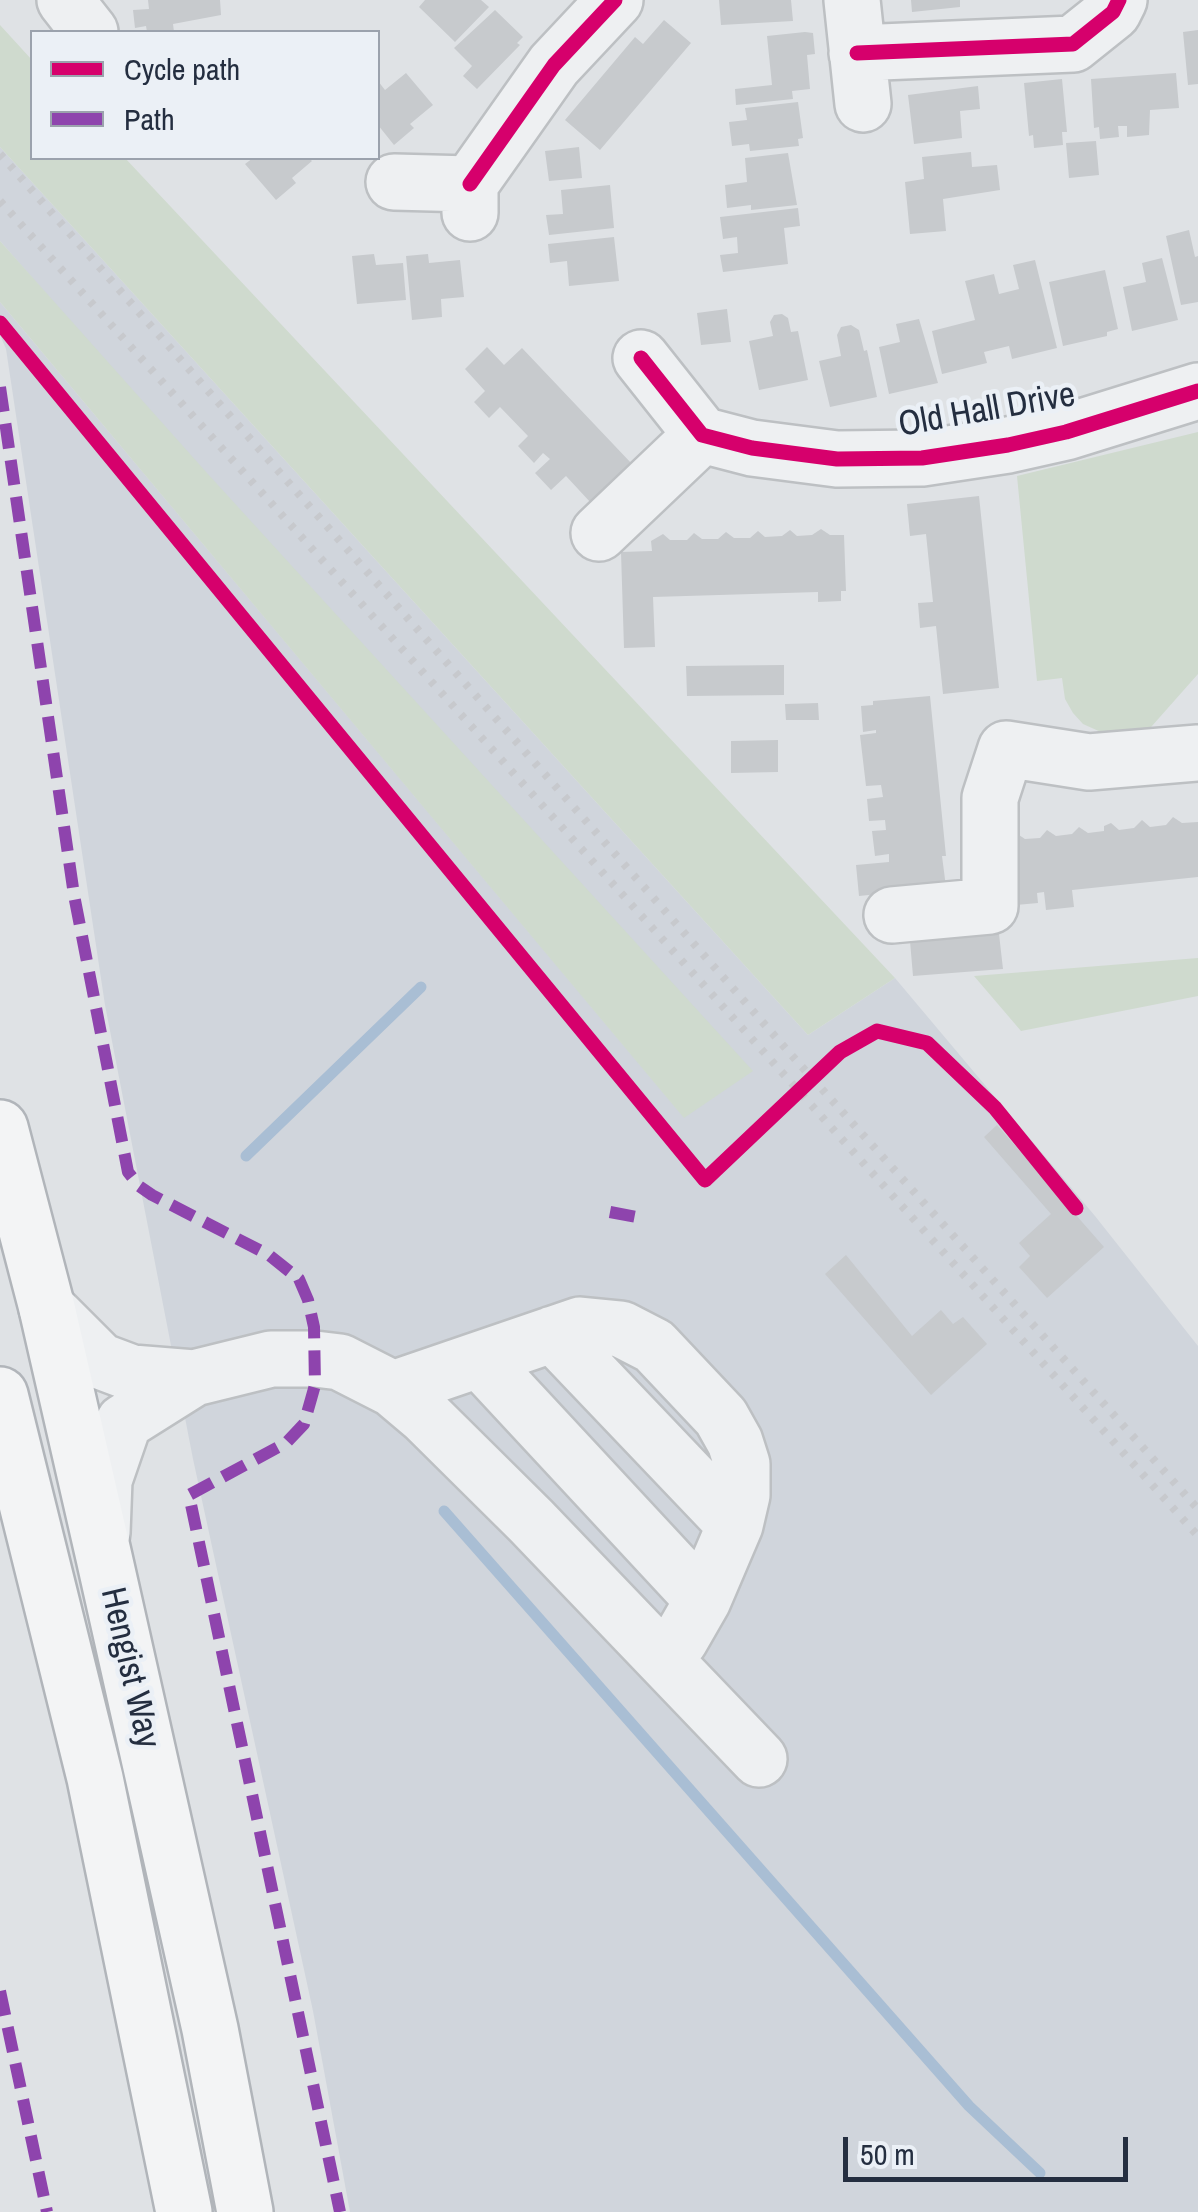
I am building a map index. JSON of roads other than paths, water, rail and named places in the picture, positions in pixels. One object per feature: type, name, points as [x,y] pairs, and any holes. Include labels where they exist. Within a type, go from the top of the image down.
[{"type":"highway","name":"Hengist Way","points":[[0,1128],[47,1308],[104,1556],[210,2029],[245,2212]]},
{"type":"highway","name":"Hengist Way","points":[[0,1395],[95,1778],[184,2212]]},
{"type":"street","points":[[64,0],[88,30]]},
{"type":"street","points":[[852,0],[860,78],[1073,44],[1113,12],[1119,0]]},
{"type":"street","points":[[394,182],[470,198],[597,5]]},
{"type":"street","points":[[599,532],[702,435],[641,358]]},
{"type":"street","name":"Old Hall Drive","points":[[702,435],[752,448],[837,459],[922,458],[1066,432],[1198,391]]},
{"type":"street","points":[[892,915],[990,906],[990,798],[1006,748],[1089,762],[1198,753]]},
{"type":"street","points":[[47,1308],[100,1361],[132,1373],[194,1378]]},
{"type":"street","points":[[394,1390],[553,1334],[735,1524],[703,1600],[680,1640],[663,1656]]},
{"type":"street","points":[[104,1556],[104,1480],[124,1422],[194,1378],[271,1359],[340,1362],[394,1390],[465,1455],[760,1760]]},
{"type":"street","points":[[481,1361],[703,1600]]},
{"type":"waterway","points":[[246,1156],[421,987]]},
{"type":"waterway","points":[[444,1511],[969,2106],[1040,2173]]},
{"type":"railway","points":[[0,154],[795,1059],[1198,1509]]},
{"type":"railway","points":[[0,201],[1198,1536]]}]
